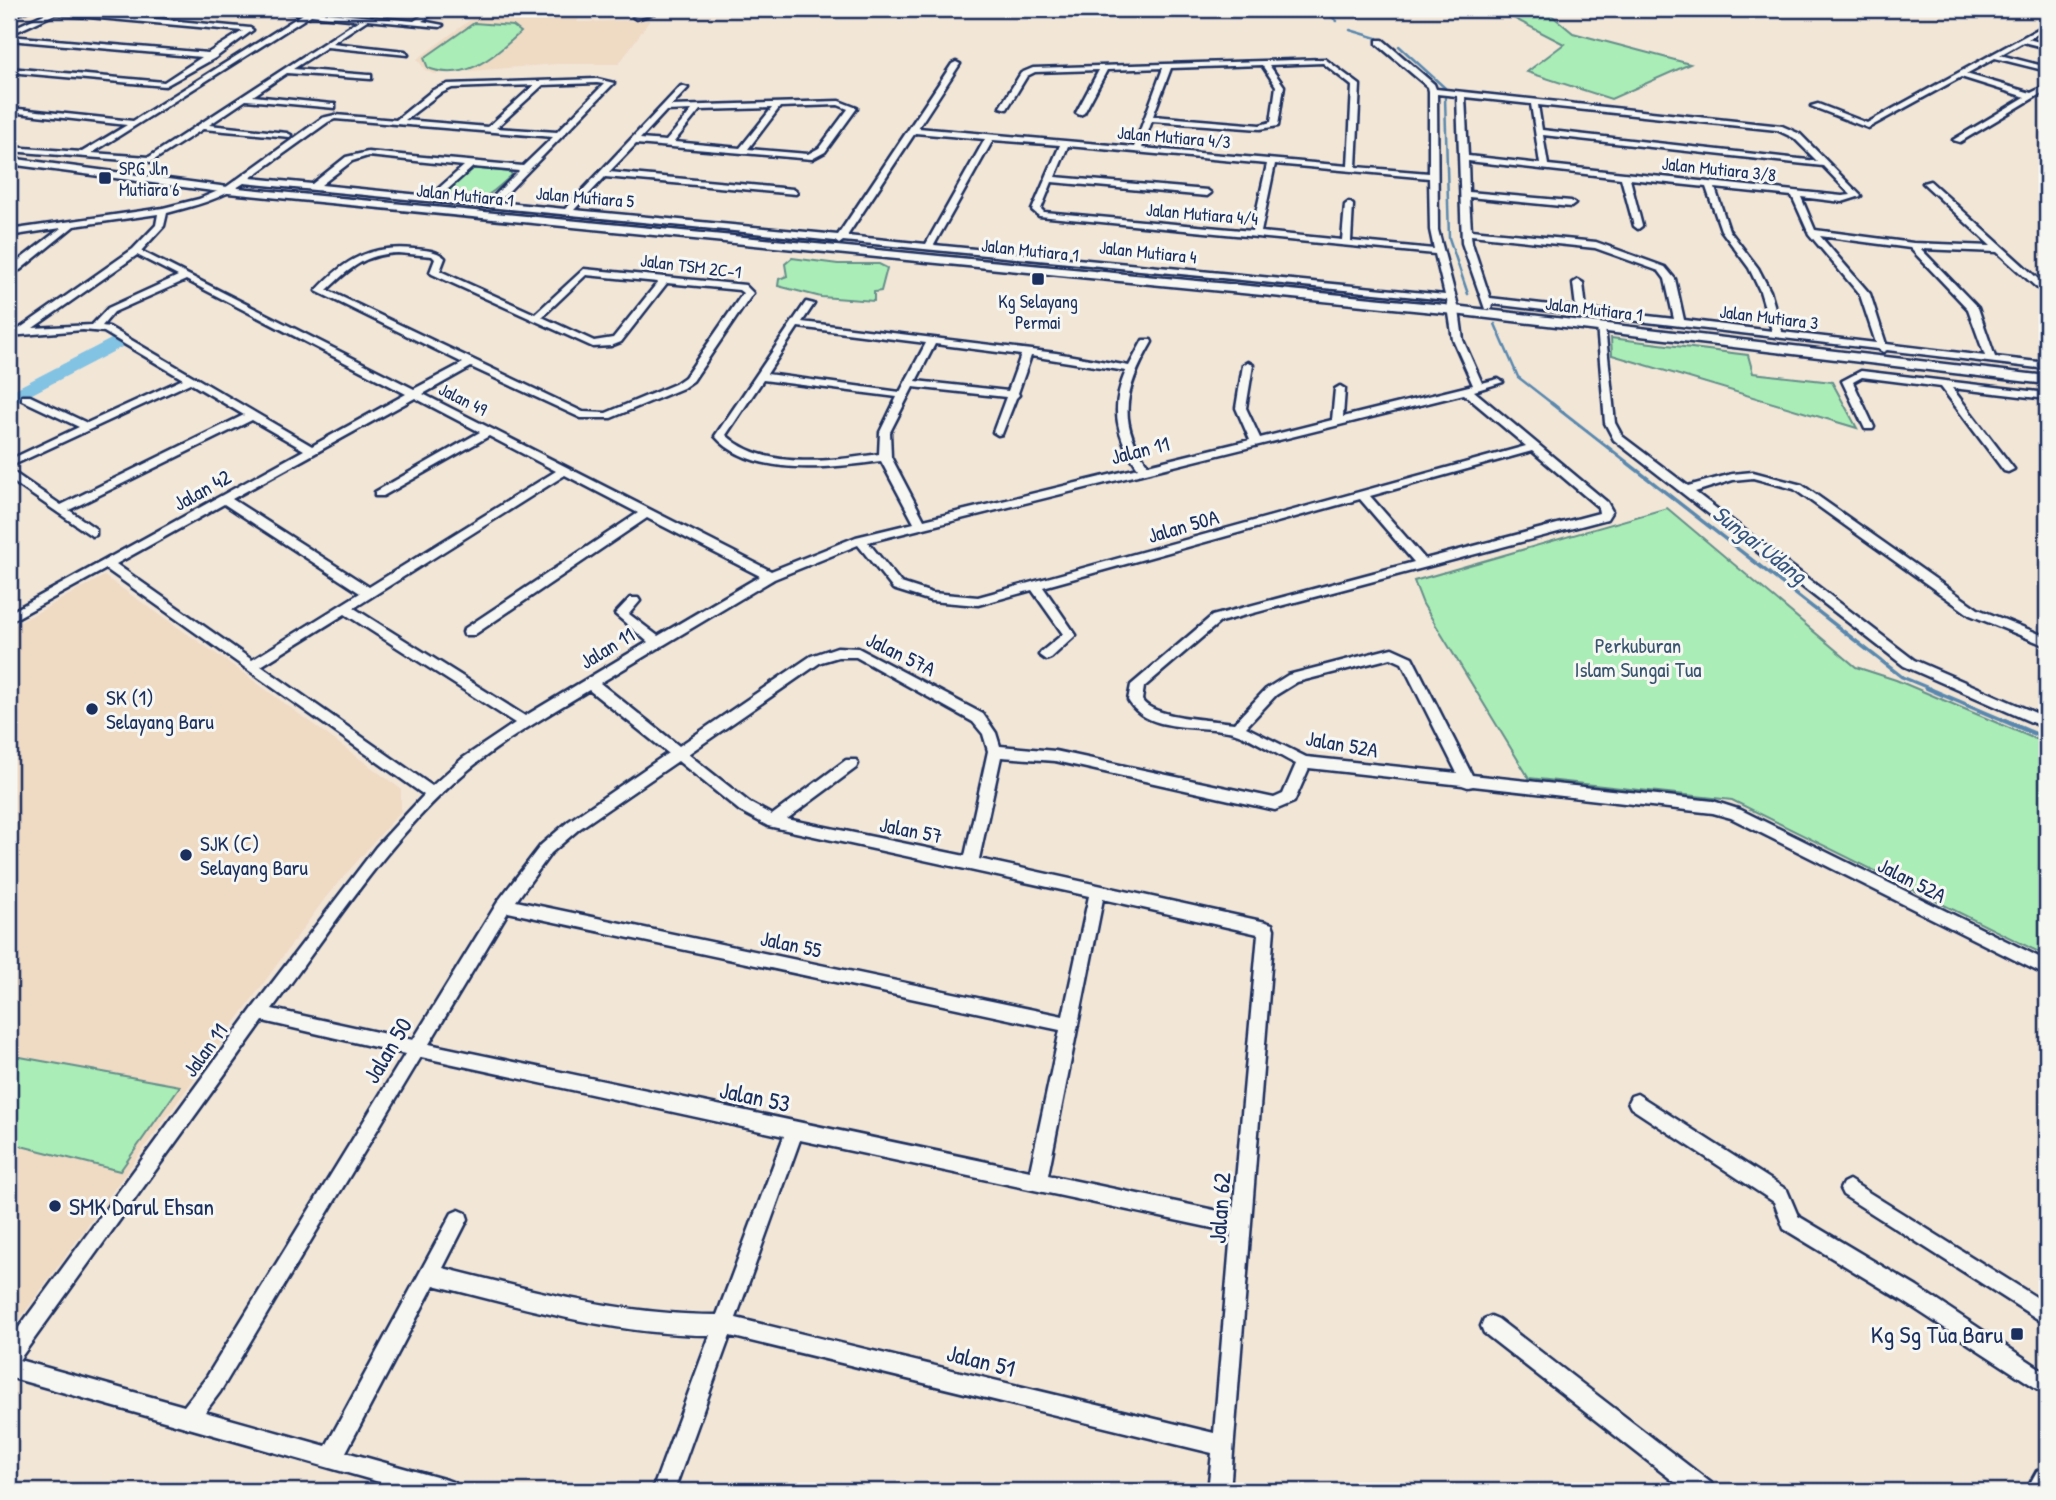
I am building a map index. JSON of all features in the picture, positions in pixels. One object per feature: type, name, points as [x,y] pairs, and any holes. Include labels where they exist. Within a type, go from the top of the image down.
[{"type":"main road","points":[[2041,1491],[2047,1481]]},
{"type":"street","points":[[9,16],[28,9]]},
{"type":"street","points":[[267,9],[440,25]]},
{"type":"street","points":[[415,23],[436,9]]},
{"type":"street","points":[[636,17],[664,9]]},
{"type":"street","points":[[9,35],[57,10],[250,30],[165,84],[9,70]]},
{"type":"street","points":[[82,156],[310,13]]},
{"type":"street","points":[[9,149],[151,160],[366,18]]},
{"type":"street","points":[[1815,106],[1868,126],[2047,26]]},
{"type":"street","points":[[9,35],[212,56]]},
{"type":"street","points":[[2022,40],[2047,46]]},
{"type":"street","points":[[1380,42],[1431,86],[1433,91],[1434,230],[1453,304],[1458,340],[1473,389],[1535,447]]},
{"type":"street","points":[[327,45],[405,53]]},
{"type":"street","points":[[1994,56],[2047,69]]},
{"type":"street","points":[[1004,107],[1028,71],[1325,61],[1356,85],[1352,169]]},
{"type":"street","points":[[1149,118],[1260,127],[1275,124],[1280,86],[1264,63]]},
{"type":"street","points":[[834,248],[956,65]]},
{"type":"street","points":[[1137,150],[1168,65]]},
{"type":"street","points":[[1080,113],[1104,68]]},
{"type":"street","points":[[287,71],[368,77]]},
{"type":"street","points":[[1961,75],[2031,96]]},
{"type":"street","points":[[399,121],[444,88],[542,82],[604,81],[611,85],[491,204]]},
{"type":"street","points":[[490,129],[542,82]]},
{"type":"street","points":[[1957,141],[2047,87]]},
{"type":"street","points":[[568,211],[684,88]]},
{"type":"street","points":[[1433,91],[1534,102],[1544,166]]},
{"type":"street","points":[[1461,94],[1466,232],[1490,314]]},
{"type":"street","points":[[246,98],[332,106]]},
{"type":"street","name":"Jalan Mutiara 3/8","points":[[1464,158],[1842,199],[1857,198],[1794,133],[1773,127],[1534,102]]},
{"type":"street","points":[[634,141],[806,157],[816,155],[853,108],[839,103],[664,109]]},
{"type":"street","points":[[742,151],[778,105]]},
{"type":"street","points":[[668,144],[698,108]]},
{"type":"street","points":[[9,110],[134,123]]},
{"type":"street","points":[[9,233],[163,211],[202,201],[228,190],[327,119],[344,116],[559,135]]},
{"type":"street","points":[[202,127],[287,135]]},
{"type":"street","name":"Jalan Mutiara 4/3","points":[[912,130],[1433,176]]},
{"type":"street","points":[[1538,132],[1825,164]]},
{"type":"street","points":[[929,246],[990,137]]},
{"type":"street","name":"Jalan Mutiara 4/4","points":[[1065,144],[1035,210],[1042,214],[1440,252]]},
{"type":"street","points":[[315,187],[349,159],[368,154],[525,169]]},
{"type":"street","name":"Jalan Mutiara 1","points":[[9,162],[103,171],[134,180],[228,190],[1453,304],[1490,314],[2047,381]]},
{"type":"street","points":[[1256,235],[1271,162]]},
{"type":"street","points":[[432,198],[470,164]]},
{"type":"street","points":[[603,174],[793,192]]},
{"type":"street","points":[[1625,175],[1637,226]]},
{"type":"street","points":[[1049,179],[1207,194]]},
{"type":"street","name":"Jalan Mutiara 5","points":[[243,180],[842,237]]},
{"type":"street","points":[[1927,183],[2047,292]]},
{"type":"street","points":[[1709,184],[1725,230],[1753,268],[1765,290],[1778,335]]},
{"type":"street","points":[[1465,194],[1571,204]]},
{"type":"street","points":[[1795,194],[1812,232],[1864,295],[1882,349]]},
{"type":"street","points":[[1346,243],[1349,205]]},
{"type":"street","points":[[14,334],[136,251],[160,226],[163,211]]},
{"type":"street","points":[[9,271],[17,268],[74,223]]},
{"type":"street","points":[[1466,232],[1596,245],[1662,269],[1670,279],[1680,324]]},
{"type":"street","points":[[1812,232],[1913,246],[2002,249]]},
{"type":"street","name":"Jalan Mutiara 4","points":[[842,237],[1453,304]]},
{"type":"street","points":[[1913,246],[1973,308],[1991,359]]},
{"type":"street","name":"Jalan TSM 2C-1","points":[[386,248],[438,255],[435,272],[439,275],[537,317],[578,274],[591,271],[742,287],[748,293],[689,379],[667,392],[607,416],[581,415],[321,291],[365,254],[386,248]]},
{"type":"street","name":"Jalan 49","points":[[140,253],[770,576]]},
{"type":"street","points":[[95,327],[111,310],[186,277]]},
{"type":"street","points":[[537,317],[593,344],[611,343],[617,340],[664,280]]},
{"type":"street","points":[[1578,283],[1581,313]]},
{"type":"street","name":"Jalan Mutiara 3","points":[[1486,300],[1882,349],[2047,366]]},
{"type":"street","points":[[809,304],[720,436],[732,449],[803,464],[886,457]]},
{"type":"street","points":[[797,324],[1131,369]]},
{"type":"street","points":[[14,334],[95,327],[106,329],[313,451]]},
{"type":"street","points":[[1600,327],[1609,423],[1618,438],[1909,663],[2047,724]]},
{"type":"street","points":[[921,525],[886,457],[885,432],[931,342]]},
{"type":"street","points":[[1146,470],[1129,450],[1119,425],[1131,369],[1147,342]]},
{"type":"street","points":[[998,432],[1014,395],[1027,353]]},
{"type":"street","points":[[414,394],[470,363]]},
{"type":"street","points":[[1248,365],[1241,408],[1256,442]]},
{"type":"street","points":[[1869,427],[1847,381],[1861,374],[2047,396]]},
{"type":"street","points":[[762,377],[903,395]]},
{"type":"street","points":[[9,464],[190,379]]},
{"type":"street","name":"Jalan 11","points":[[9,1357],[258,1013],[381,850],[433,794],[468,762],[525,723],[770,576],[860,540],[1498,382]]},
{"type":"street","points":[[910,383],[1014,395]]},
{"type":"street","points":[[1944,384],[2008,469]]},
{"type":"street","points":[[1337,423],[1340,389]]},
{"type":"street","name":"Jalan 42","points":[[9,618],[414,394]]},
{"type":"street","points":[[26,398],[87,427]]},
{"type":"street","points":[[60,510],[253,415]]},
{"type":"street","points":[[379,494],[488,432]]},
{"type":"street","name":"Jalan 50A","points":[[860,540],[897,586],[931,597],[978,601],[1535,447]]},
{"type":"street","name":"Jalan 52A","points":[[1535,447],[1603,505],[1605,511],[1602,516],[1216,619],[1138,685],[1135,700],[1140,709],[1158,717],[1237,728],[1304,762],[1713,807],[1736,814],[2047,970]]},
{"type":"street","points":[[253,666],[564,471]]},
{"type":"street","points":[[9,474],[92,532]]},
{"type":"street","points":[[1684,491],[1732,477],[1753,475],[1798,487],[1974,612],[2047,642]]},
{"type":"street","points":[[1363,496],[1422,564]]},
{"type":"street","points":[[225,500],[369,593]]},
{"type":"street","points":[[469,632],[645,514]]},
{"type":"street","points":[[107,564],[433,794]]},
{"type":"street","points":[[1035,587],[1070,635],[1046,655]]},
{"type":"street","points":[[634,601],[621,614],[657,642]]},
{"type":"street","points":[[345,608],[525,723]]},
{"type":"street","name":"Jalan 57A","points":[[678,753],[816,659],[837,652],[858,653],[978,718],[989,733],[995,751]]},
{"type":"street","points":[[1237,728],[1271,692],[1293,678],[1392,653],[1407,660],[1468,782]]},
{"type":"street","name":"Jalan 57","points":[[590,682],[745,807],[773,822],[1266,929]]},
{"type":"street","points":[[971,863],[995,751],[1055,756],[1275,804],[1289,799],[1304,762]]},
{"type":"street","name":"Jalan 50","points":[[188,1418],[213,1385],[505,905],[546,849],[564,833],[678,753]]},
{"type":"street","points":[[773,822],[851,764]]},
{"type":"street","points":[[1037,1182],[1097,892]]},
{"type":"street","name":"Jalan 55","points":[[505,905],[1069,1025]]},
{"type":"street","name":"Jalan 62","points":[[1220,1491],[1266,929]]},
{"type":"street","name":"Jalan 53","points":[[258,1013],[1242,1225]]},
{"type":"street","points":[[1637,1102],[1781,1196],[1791,1223],[1910,1294],[2047,1385]]},
{"type":"street","points":[[663,1491],[726,1325],[795,1129]]},
{"type":"street","points":[[1849,1189],[2047,1315]]},
{"type":"street","points":[[331,1459],[459,1219]]},
{"type":"street","name":"Jalan 51","points":[[429,1274],[576,1311],[679,1325],[726,1325],[1224,1446]]},
{"type":"street","points":[[1491,1326],[1703,1491]]},
{"type":"street","points":[[9,1367],[447,1491]]},
{"type":"shaded area","points":[[490,9],[585,10],[577,22],[650,20],[619,64],[557,64],[433,74],[425,70],[417,59],[481,12]]},
{"type":"shaded area","name":"SJK (C) Selayang Baru","points":[[104,576],[238,669],[401,789],[401,811],[326,897],[9,1334],[9,628]]},
{"type":"green space","points":[[1496,9],[1544,9],[1573,33],[1690,64],[1611,99],[1527,72],[1564,44]]},
{"type":"green space","points":[[474,23],[513,26],[521,32],[490,57],[468,69],[442,72],[428,68],[424,58]]},
{"type":"green space","points":[[470,168],[510,172],[512,175],[480,198],[439,196]]},
{"type":"green space","points":[[792,258],[838,264],[879,264],[887,268],[881,291],[874,292],[874,301],[821,297],[778,286],[779,279],[787,276],[785,264]]},
{"type":"green space","points":[[1611,338],[1748,355],[1753,373],[1832,382],[1857,428],[1612,355]]},
{"type":"green space","name":"Perkuburan Islam Sungai Tua","points":[[1667,508],[1856,667],[1896,680],[2047,744],[2047,956],[1732,800],[1529,778],[1423,604],[1414,581]]},
{"type":"green space","points":[[9,1055],[180,1086],[120,1171],[9,1143]]},
{"type":"waterway","name":"Sungai Udang","points":[[1306,9],[1327,13],[1337,21]]},
{"type":"waterway","name":"Sungai Udang","points":[[1350,30],[1377,38]]},
{"type":"waterway","name":"Sungai Udang","points":[[1399,46],[1445,88]]},
{"type":"waterway","name":"Sungai Udang","points":[[1445,97],[1449,238],[1468,294]]},
{"type":"waterway","name":"Sungai Udang","points":[[1495,324],[1518,377],[1554,405]]},
{"type":"waterway","points":[[9,400],[115,343]]},
{"type":"waterway","name":"Sungai Udang","points":[[1551,403],[1902,677],[1931,689]]},
{"type":"waterway","name":"Sungai Udang","points":[[1927,688],[2047,739]]},
{"type":"place","name":"SPG Jln Mutiara 6","points":[[105,178]]},
{"type":"place","name":"Kg Selayang Permai","points":[[1038,279]]},
{"type":"place","name":"SK (1) Selayang Baru","points":[[92,709]]},
{"type":"place","name":"SJK (C) Selayang Baru","points":[[186,855]]},
{"type":"place","name":"SMK Darul Ehsan","points":[[55,1206]]},
{"type":"place","name":"Kg Sg Tua Baru","points":[[2017,1334]]}]
